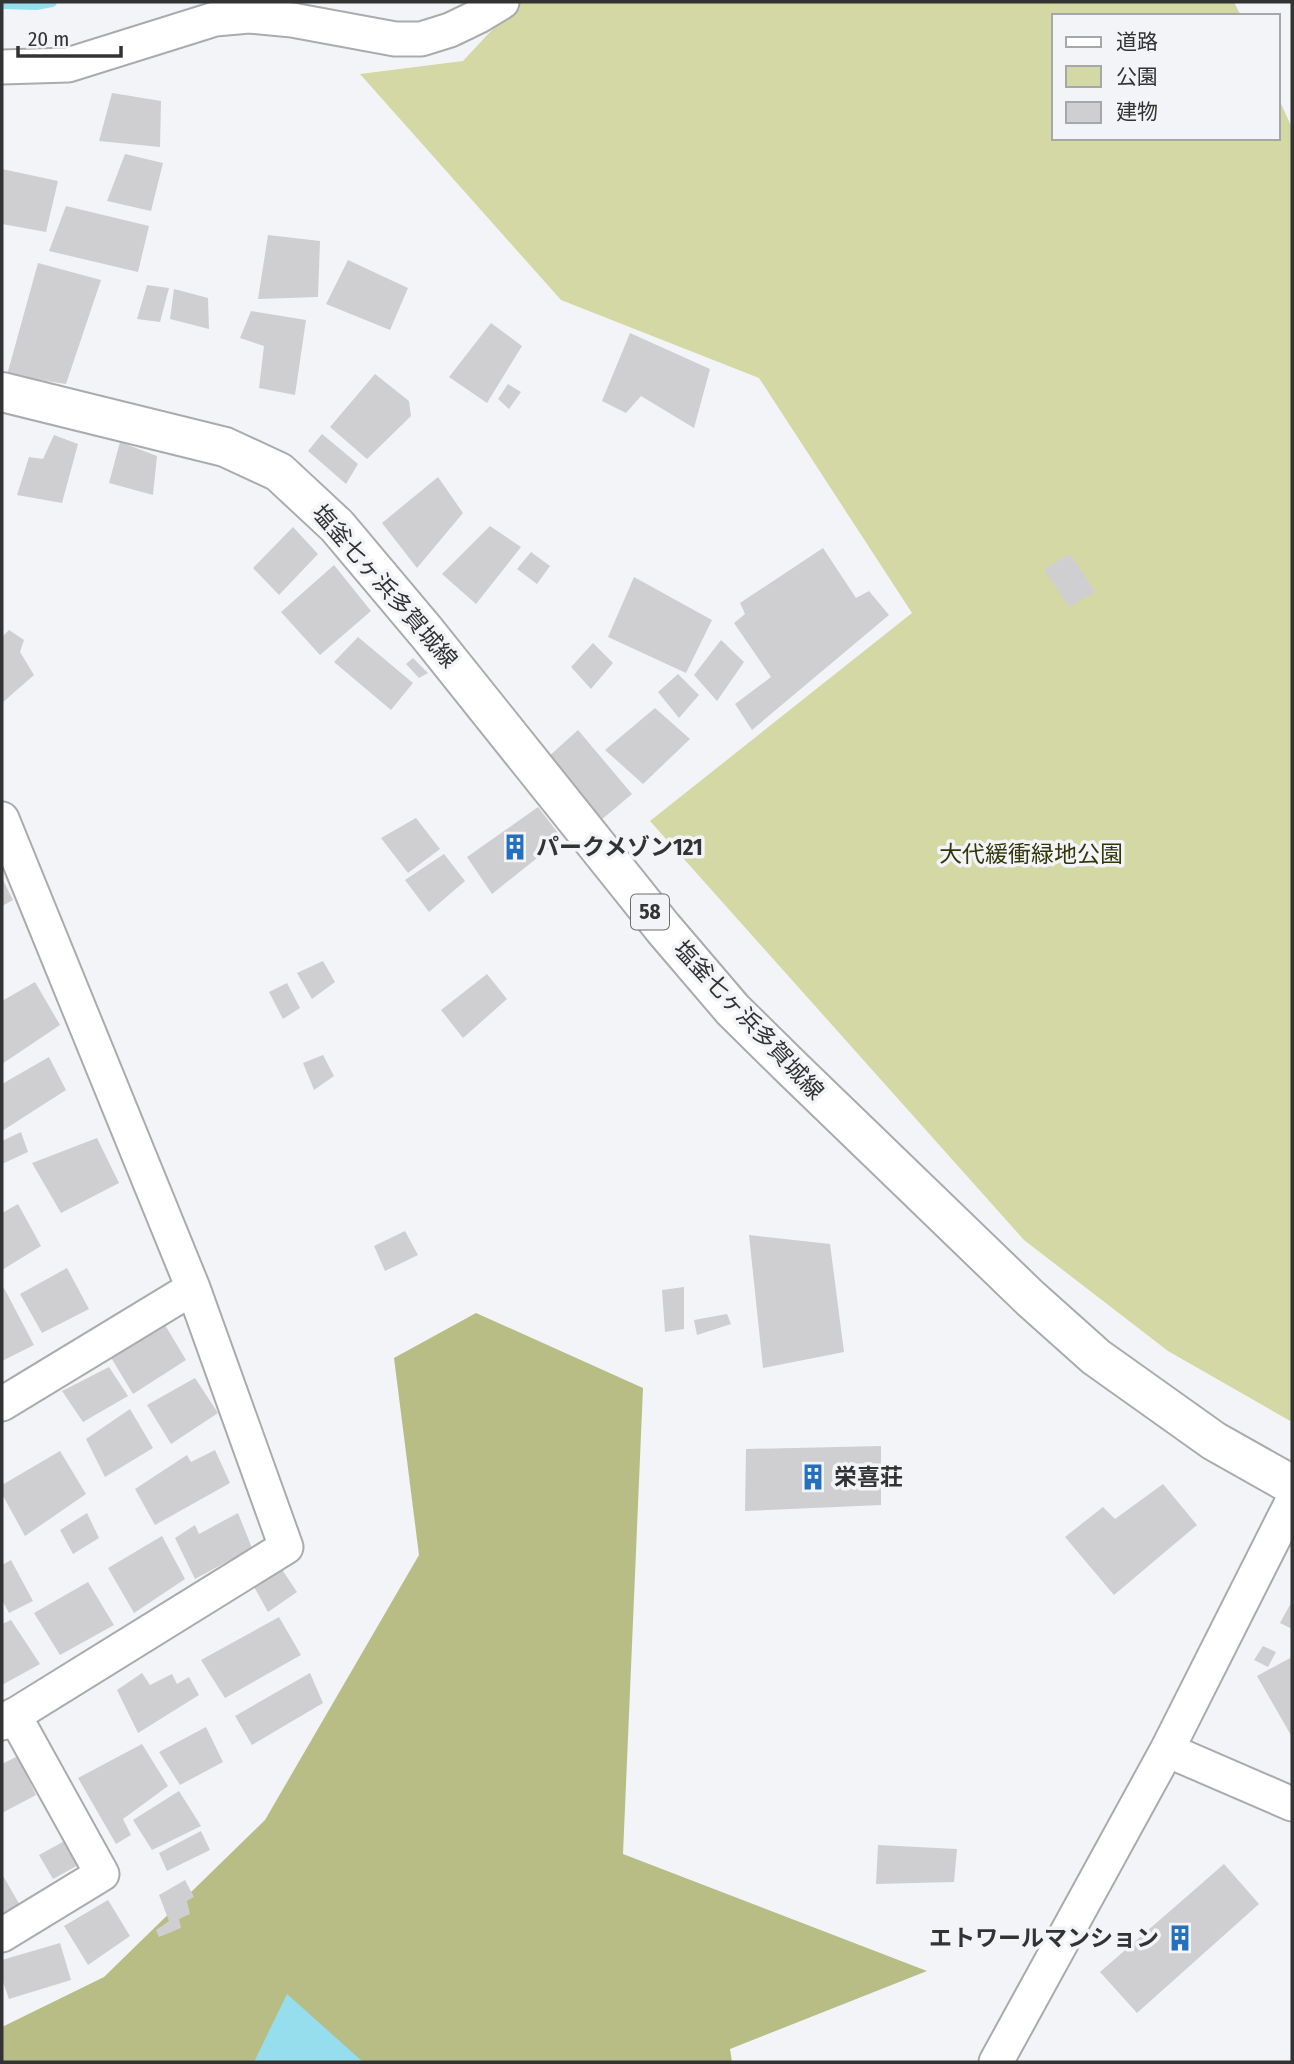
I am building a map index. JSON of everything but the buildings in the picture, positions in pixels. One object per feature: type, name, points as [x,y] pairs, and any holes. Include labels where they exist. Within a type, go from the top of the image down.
[{"type":"main road","name":"塩釜七ヶ浜多賀城線","points":[[2,392],[225,447],[279,472],[337,526],[428,633],[663,928],[733,1010],[794,1071],[1030,1298],[1096,1357],[1214,1441],[1292,1485]]},
{"type":"street","points":[[2,68],[68,65],[215,19],[249,16],[292,20],[395,39],[421,39],[450,30],[502,2]]},
{"type":"street","points":[[2,819],[192,1288],[286,1546],[8,1719],[102,1874],[2,1935]]},
{"type":"street","points":[[2,1404],[192,1288]]},
{"type":"street","points":[[996,2062],[1167,1750],[1292,1502]]},
{"type":"street","points":[[1167,1750],[1292,1804]]},
{"type":"green space","name":"大代緩衝緑地公園","points":[[518,2],[1234,2],[1240,14],[1052,14],[1052,140],[1280,140],[1280,101],[1292,128],[1292,1422],[1168,1351],[1024,1240],[650,821],[912,613],[759,378],[561,300],[360,74],[463,61]]},
{"type":"green space","points":[[476,1313],[643,1388],[623,1854],[927,1971],[730,2049],[732,2062],[2,2062],[2,2027],[104,1977],[265,1820],[419,1555],[394,1358]]},
{"type":"water","points":[[287,1994],[363,2062],[254,2062]]},
{"type":"waterway","points":[[2,4],[36,5],[52,2]]},
{"type":"place","name":"パークメゾン121","points":[[515,847]]},
{"type":"place","name":"栄喜荘","points":[[813,1477]]},
{"type":"place","name":"エトワールマンション","points":[[1180,1938]]}]
